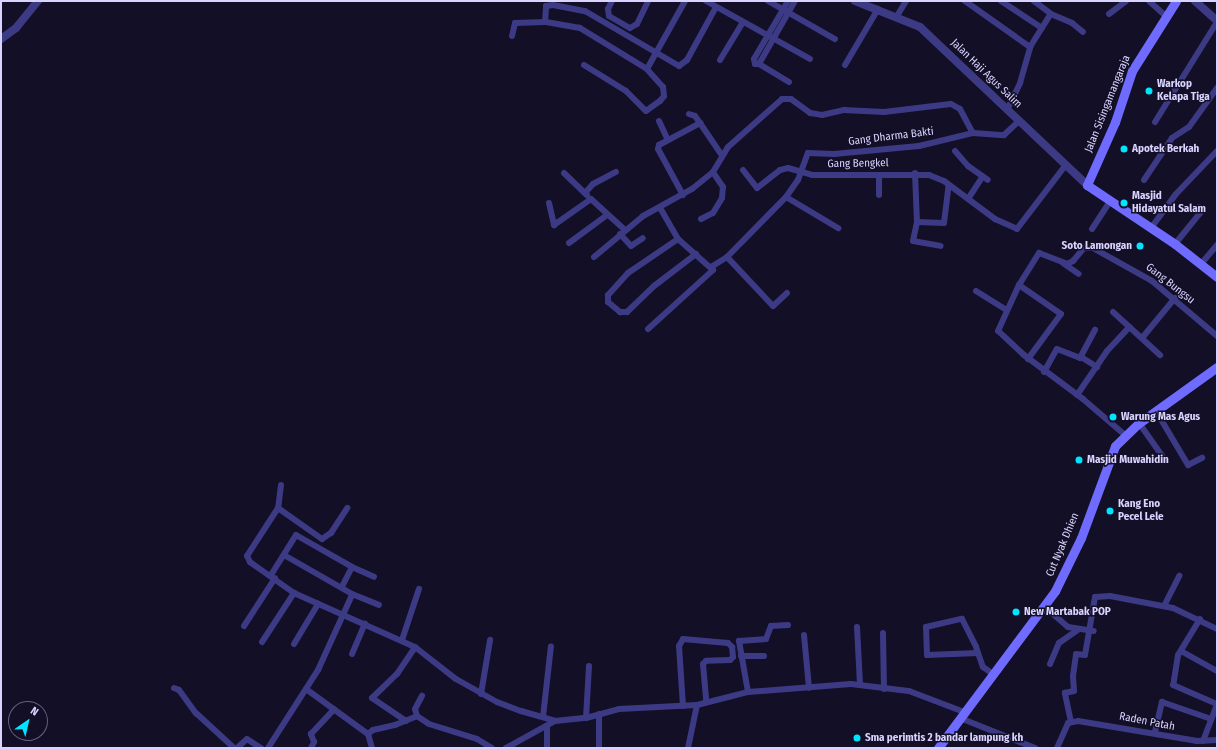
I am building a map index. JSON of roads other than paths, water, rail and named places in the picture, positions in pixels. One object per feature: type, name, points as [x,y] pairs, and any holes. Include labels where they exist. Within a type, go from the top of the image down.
[{"type":"main road","name":"Jalan Sisingamangaraja","points":[[1087,185],[1116,122],[1135,64],[1176,1]]},
{"type":"main road","points":[[1087,185],[1175,244],[1217,276]]},
{"type":"main road","name":"Cut Nyak Dhien","points":[[938,748],[1045,607],[1081,538],[1109,458],[1125,435],[1139,423],[1217,367]]},
{"type":"street","points":[[1,39],[16,28],[38,1]]},
{"type":"street","points":[[612,1],[608,9],[609,16],[630,28],[637,24],[648,1]]},
{"type":"street","points":[[647,69],[685,1]]},
{"type":"street","points":[[706,1],[810,58]]},
{"type":"street","points":[[768,1],[835,39]]},
{"type":"street","points":[[786,11],[788,1]]},
{"type":"street","points":[[789,82],[753,62],[794,1]]},
{"type":"street","name":"Jalan Haji Agus Salim","points":[[855,1],[896,16],[920,27],[1018,122],[1087,185]]},
{"type":"street","points":[[896,16],[906,1]]},
{"type":"street","points":[[965,1],[1030,47]]},
{"type":"street","points":[[1001,1],[1042,28]]},
{"type":"street","points":[[1034,1],[1051,14],[1072,22],[1083,32]]},
{"type":"street","points":[[1149,1],[1167,16]]},
{"type":"street","points":[[1154,122],[1217,21],[1195,1]]},
{"type":"street","points":[[1109,14],[1124,3]]},
{"type":"street","points":[[545,22],[545,11],[548,5],[580,9],[675,65],[682,65],[716,7]]},
{"type":"street","points":[[845,65],[878,9]]},
{"type":"street","points":[[1007,110],[1020,83],[1030,47],[1051,14]]},
{"type":"street","points":[[512,36],[515,23],[545,22],[580,28],[647,69],[662,87],[664,96],[660,101],[646,111],[626,91],[584,65]]},
{"type":"street","points":[[720,60],[743,22]]},
{"type":"street","points":[[1144,180],[1172,138],[1189,127],[1217,88]]},
{"type":"street","points":[[594,257],[643,216],[683,194],[713,172],[721,154],[777,101],[785,98],[791,98],[816,115],[844,110],[889,112],[951,104],[960,109],[973,133]]},
{"type":"street","points":[[689,114],[695,116],[721,154]]},
{"type":"street","points":[[659,121],[668,140]]},
{"type":"street","name":"Gang Dharma Bakti","points":[[801,173],[808,153],[834,154],[919,146],[973,133],[1007,134],[1018,122]]},
{"type":"street","points":[[683,194],[658,149],[659,145],[700,123]]},
{"type":"street","points":[[1151,228],[1198,170],[1217,150]]},
{"type":"street","points":[[955,151],[966,164],[985,178],[968,199]]},
{"type":"street","name":"Gang Bengkel","points":[[743,170],[756,188],[780,170],[788,168],[801,173],[879,176],[915,173],[935,177],[995,219],[1016,229],[1065,166]]},
{"type":"street","points":[[585,193],[593,184],[616,172]]},
{"type":"street","points":[[701,220],[713,213],[722,198],[723,187],[713,172]]},
{"type":"street","points":[[564,173],[623,232],[631,246],[643,238]]},
{"type":"street","points":[[711,267],[727,257],[786,197],[801,173]]},
{"type":"street","points":[[915,173],[916,222],[914,241],[941,246]]},
{"type":"street","points":[[879,176],[879,195]]},
{"type":"street","points":[[916,222],[944,223],[948,185]]},
{"type":"street","points":[[786,197],[838,228]]},
{"type":"street","points":[[549,203],[552,223],[556,225],[591,199]]},
{"type":"street","points":[[1092,230],[1110,201]]},
{"type":"street","points":[[1175,244],[1200,213],[1199,206]]},
{"type":"street","points":[[648,329],[711,274],[711,267],[678,239],[660,208]]},
{"type":"street","points":[[569,243],[607,215]]},
{"type":"street","points":[[678,239],[628,273],[608,295],[608,302],[620,312],[626,312],[650,290],[696,254]]},
{"type":"street","points":[[1201,264],[1217,245]]},
{"type":"street","name":"Gang Bungsu","points":[[1061,263],[1070,263],[1084,248],[1090,247],[1145,276],[1175,298],[1217,336]]},
{"type":"street","points":[[1079,274],[1040,252],[1019,284],[1006,310],[998,331],[1028,359],[1077,395],[1125,435]]},
{"type":"street","points":[[727,257],[773,306],[787,293]]},
{"type":"street","points":[[1019,284],[1061,314],[1028,359]]},
{"type":"street","points":[[976,291],[1006,310]]},
{"type":"street","points":[[1142,338],[1175,298]]},
{"type":"street","points":[[1113,312],[1160,355]]},
{"type":"street","points":[[1077,395],[1129,327]]},
{"type":"street","points":[[1044,372],[1057,349],[1076,359],[1081,357],[1096,330]]},
{"type":"street","points":[[1081,357],[1097,367]]},
{"type":"street","points":[[1156,411],[1188,465],[1202,458]]},
{"type":"street","points":[[1139,423],[1165,460]]},
{"type":"street","points":[[281,485],[278,508],[247,558],[294,593],[342,616],[402,640],[415,647],[450,675],[481,694],[522,711],[555,721],[586,718],[640,706],[698,705],[748,692],[860,684],[922,695],[1035,748]]},
{"type":"street","points":[[278,508],[322,539],[331,534],[348,508]]},
{"type":"street","points":[[244,626],[296,535],[352,567],[374,577]]},
{"type":"street","points":[[284,555],[352,594],[379,605]]},
{"type":"street","points":[[342,587],[352,567]]},
{"type":"street","points":[[1164,606],[1179,576]]},
{"type":"street","points":[[402,640],[420,589]]},
{"type":"street","points":[[262,642],[294,593]]},
{"type":"street","points":[[268,748],[306,689],[323,659],[352,594]]},
{"type":"street","points":[[1057,748],[1066,727],[1072,722],[1065,693],[1074,691],[1073,676],[1076,654],[1085,655],[1092,631],[1095,597],[1110,596],[1164,606],[1200,619],[1217,629]]},
{"type":"street","points":[[294,644],[318,604]]},
{"type":"street","points":[[1045,607],[1064,624],[1079,629],[1092,631]]},
{"type":"street","points":[[978,653],[927,655],[926,627],[962,619],[978,653],[983,667],[993,674]]},
{"type":"street","points":[[1200,619],[1177,658],[1173,685],[1217,704],[1203,741]]},
{"type":"street","points":[[352,654],[365,624]]},
{"type":"street","points":[[748,692],[739,641],[766,639],[771,626],[788,625]]},
{"type":"street","points":[[857,627],[860,684]]},
{"type":"street","points":[[1050,664],[1059,643],[1079,629]]},
{"type":"street","points":[[882,633],[884,689]]},
{"type":"street","points":[[804,635],[809,688]]},
{"type":"street","points":[[481,694],[490,640]]},
{"type":"street","points":[[683,706],[679,646],[683,640],[728,643],[732,647],[733,657],[730,660],[706,661],[703,664],[706,702]]},
{"type":"street","points":[[543,717],[551,646]]},
{"type":"street","points":[[406,721],[372,698],[397,674],[415,647]]},
{"type":"street","points":[[1181,651],[1217,671]]},
{"type":"street","points":[[741,656],[764,656]]},
{"type":"street","points":[[586,718],[589,666]]},
{"type":"street","points":[[174,688],[179,690],[196,713],[234,748]]},
{"type":"street","points":[[306,689],[368,734],[371,748]]},
{"type":"street","points":[[422,696],[414,709],[417,716],[429,724],[471,736],[484,746],[492,748]]},
{"type":"street","points":[[1155,732],[1162,702],[1211,719]]},
{"type":"street","points":[[688,748],[698,705]]},
{"type":"street","points":[[311,748],[314,742],[311,734],[334,709]]},
{"type":"street","points":[[599,714],[599,748]]},
{"type":"street","points":[[368,734],[376,728],[406,721],[417,716]]},
{"type":"street","points":[[506,748],[528,734],[555,721]]},
{"type":"street","name":"Raden Patah","points":[[1072,722],[1155,732],[1203,741],[1217,740]]},
{"type":"street","points":[[547,726],[547,748]]},
{"type":"street","points":[[237,748],[248,739],[261,748]]},
{"type":"place","name":"Warkop Kelapa Tiga","points":[[1149,91]]},
{"type":"place","name":"Apotek Berkah","points":[[1124,149]]},
{"type":"place","name":"Masjid Hidayatul Salam","points":[[1124,203]]},
{"type":"place","name":"Soto Lamongan","points":[[1140,246]]},
{"type":"place","name":"Warung Mas Agus","points":[[1113,417]]},
{"type":"place","name":"Masjid Muwahidin","points":[[1079,460]]},
{"type":"place","name":"Kang Eno Pecel Lele","points":[[1110,511]]},
{"type":"place","name":"New Martabak POP","points":[[1016,612]]},
{"type":"place","name":"Sma perimtis 2 bandar lampung kh","points":[[857,738]]}]
